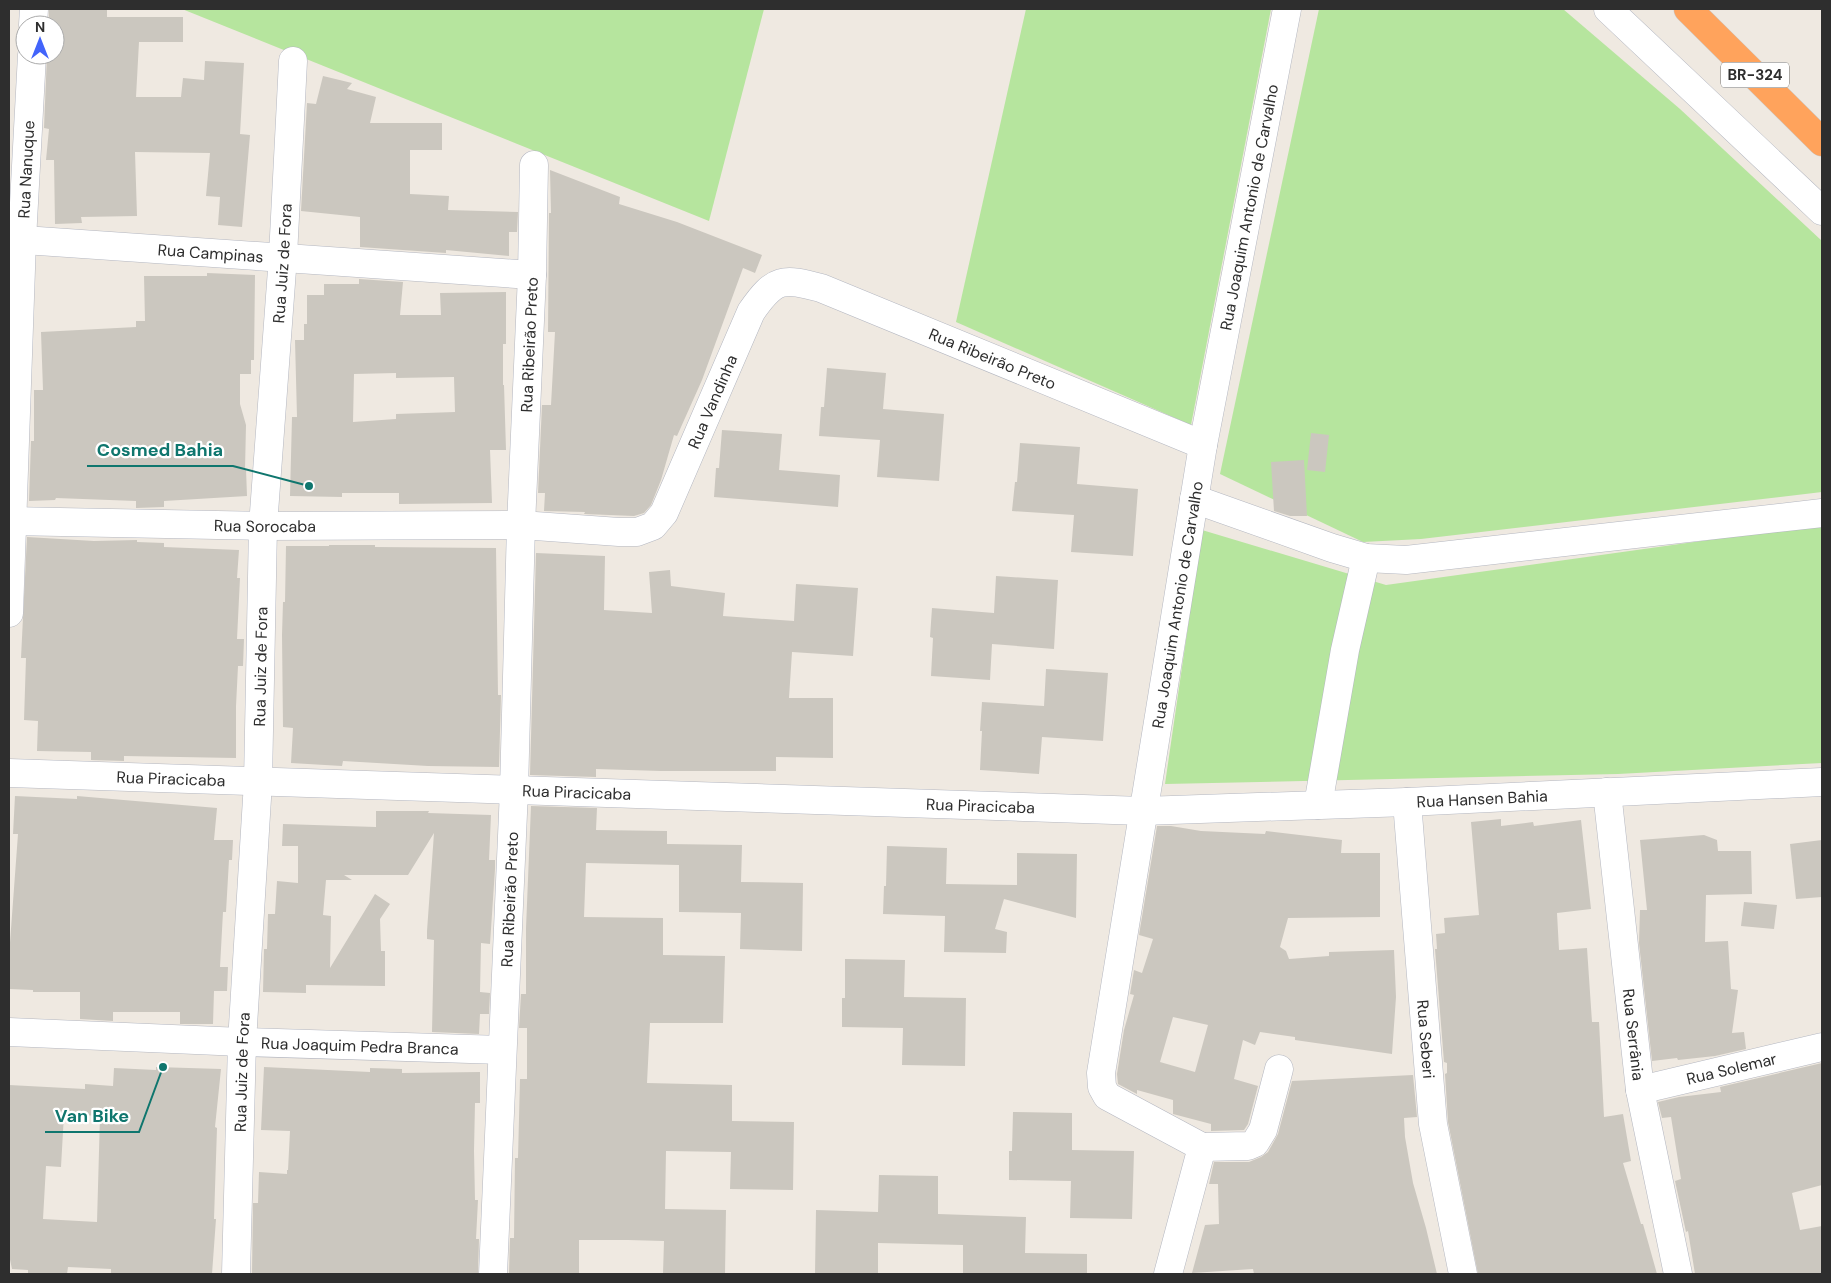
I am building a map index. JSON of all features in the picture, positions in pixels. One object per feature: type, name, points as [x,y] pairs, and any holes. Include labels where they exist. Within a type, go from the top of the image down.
[{"type":"highway","name":"BR-324","points":[[1688,9],[1822,142]]},
{"type":"street","name":"Rua Joaquim Antonio de Carvalho","points":[[1279,1069],[1263,1130],[1255,1143],[1248,1146],[1202,1147],[1108,1096],[1102,1087],[1101,1073],[1203,445],[1287,9]]},
{"type":"street","points":[[1608,9],[1822,210]]},
{"type":"street","name":"Rua Juiz de Fora","points":[[236,1274],[242,1042],[258,782],[263,526],[283,256],[293,61]]},
{"type":"street","name":"Rua Nanuque","points":[[9,613],[16,239],[31,65]]},
{"type":"street","name":"Rua Ribeirão Preto","points":[[493,1274],[514,790],[521,525],[532,275],[534,165]]},
{"type":"street","name":"Rua Campinas","points":[[16,239],[283,256],[532,275]]},
{"type":"street","name":"Rua Ribeirão Preto","points":[[778,283],[796,281],[821,288],[1203,445]]},
{"type":"street","name":"Rua Vandinha","points":[[521,525],[619,532],[637,532],[653,526],[664,513],[672,496],[751,312],[762,296],[778,283]]},
{"type":"street","points":[[1194,499],[1332,548],[1366,558],[1406,560],[1822,513]]},
{"type":"street","name":"Rua Sorocaba","points":[[10,521],[263,526],[521,525]]},
{"type":"street","points":[[1318,805],[1345,650],[1366,558]]},
{"type":"street","name":"Rua Piracicaba","points":[[9,773],[1143,811]]},
{"type":"street","name":"Rua Hansen Bahia","points":[[1143,811],[1406,802],[1822,782]]},
{"type":"street","name":"Rua Serrânia","points":[[1607,792],[1640,1090],[1678,1274]]},
{"type":"street","name":"Rua Seberi","points":[[1406,802],[1432,1116],[1463,1274]]},
{"type":"street","name":"Rua Joaquim Pedra Branca","points":[[9,1032],[502,1050]]},
{"type":"street","name":"Rua Solemar","points":[[1640,1090],[1822,1047]]},
{"type":"street","points":[[1168,1274],[1202,1147]]},
{"type":"green space","points":[[182,9],[764,9],[709,221]]},
{"type":"green space","points":[[1026,9],[1271,9],[1191,425],[956,322]]},
{"type":"green space","points":[[1319,9],[1563,9],[1680,109],[1822,241],[1822,492],[1421,539],[1363,542],[1220,474]]},
{"type":"green space","points":[[1822,524],[1822,763],[1618,774],[1165,784],[1202,530],[1386,585]]},
{"type":"building","points":[[49,9],[107,9],[107,17],[183,17],[183,42],[139,42],[136,97],[181,97],[183,78],[204,80],[205,61],[244,63],[240,134],[250,135],[242,227],[218,225],[220,197],[206,196],[210,153],[135,152],[137,216],[81,217],[82,223],[55,224],[54,160],[46,160],[49,129],[44,128],[47,65],[65,65],[65,15],[49,15]]},
{"type":"building","points":[[323,76],[352,83],[347,89],[376,97],[370,123],[442,123],[442,150],[410,150],[410,194],[449,196],[448,210],[518,212],[517,232],[509,232],[509,256],[446,250],[446,253],[360,247],[360,217],[301,211],[307,103],[316,104]]},
{"type":"building","points":[[550,170],[620,197],[619,204],[677,222],[762,255],[755,273],[743,268],[702,380],[677,436],[674,435],[661,480],[651,505],[644,513],[634,516],[544,511],[545,493],[538,493],[542,405],[551,405],[555,332],[548,332],[549,213],[551,213]]},
{"type":"building","points":[[207,273],[255,275],[254,360],[251,360],[251,374],[240,374],[240,404],[246,425],[245,470],[247,496],[164,501],[164,507],[136,508],[136,501],[56,498],[55,500],[29,501],[31,441],[34,441],[34,390],[43,390],[41,332],[136,327],[136,321],[145,321],[144,276],[207,276]]},
{"type":"building","points":[[359,279],[403,282],[400,315],[441,315],[440,293],[506,292],[506,344],[503,344],[503,385],[506,450],[490,450],[492,503],[399,504],[399,493],[342,493],[342,497],[290,496],[292,417],[297,417],[295,340],[304,340],[304,324],[307,324],[307,295],[324,295],[324,284],[359,284]],"holes":[[[396,373],[396,378],[454,377],[455,412],[396,414],[396,419],[353,422],[354,374]]]},
{"type":"building","points":[[827,368],[886,373],[883,409],[944,414],[939,481],[877,477],[880,440],[819,436],[821,407],[824,407]]},
{"type":"building","points":[[722,430],[782,434],[779,470],[840,475],[838,507],[714,497],[716,468],[719,468]]},
{"type":"building","points":[[1311,433],[1329,435],[1325,472],[1307,470]]},
{"type":"building","points":[[1020,443],[1080,447],[1077,484],[1138,489],[1133,556],[1071,552],[1074,515],[1012,511],[1015,482],[1017,482]]},
{"type":"building","points":[[1304,460],[1307,516],[1290,516],[1274,511],[1271,462]]},
{"type":"building","points":[[27,537],[94,541],[137,540],[137,542],[164,543],[164,547],[239,550],[237,578],[240,578],[237,639],[244,639],[243,666],[238,666],[236,758],[124,756],[124,761],[91,760],[91,752],[37,751],[38,721],[24,720],[26,658],[21,658]]},
{"type":"building","points":[[286,546],[496,548],[498,695],[501,695],[499,767],[428,766],[343,761],[342,766],[291,763],[293,728],[283,727],[282,635],[283,602],[285,602]]},
{"type":"building","points":[[536,553],[605,556],[604,610],[652,613],[649,572],[670,570],[671,586],[725,593],[723,616],[794,621],[796,584],[858,588],[853,656],[792,652],[789,698],[833,698],[833,758],[776,757],[776,771],[596,769],[596,777],[530,775]]},
{"type":"building","points":[[996,576],[1058,580],[1054,649],[992,644],[990,680],[931,676],[933,638],[930,637],[932,608],[994,613]]},
{"type":"building","points":[[1046,669],[1108,673],[1103,741],[1042,737],[1039,774],[980,770],[982,702],[1044,706]]},
{"type":"building","points":[[15,796],[77,799],[77,796],[217,808],[214,840],[233,840],[232,860],[229,860],[226,912],[223,912],[220,967],[228,967],[227,991],[214,991],[213,1024],[180,1024],[180,1012],[113,1012],[113,1021],[80,1019],[80,992],[33,992],[33,990],[9,989],[9,956],[18,834],[13,834]]},
{"type":"building","points":[[531,806],[597,808],[596,830],[667,831],[667,844],[742,845],[741,882],[803,883],[802,951],[740,949],[741,913],[679,912],[679,865],[586,863],[584,917],[663,918],[663,955],[725,956],[723,1023],[650,1023],[647,1083],[732,1085],[732,1121],[794,1122],[793,1190],[730,1189],[731,1152],[666,1151],[665,1209],[726,1210],[725,1274],[663,1274],[664,1241],[579,1240],[579,1274],[509,1274],[510,1238],[514,1238],[515,1158],[518,1158],[520,1079],[527,1079],[527,1028],[519,1028],[521,994],[526,994],[526,928]]},
{"type":"building","points":[[376,811],[429,811],[428,813],[491,815],[489,860],[495,860],[495,869],[490,944],[481,943],[480,992],[490,993],[489,1014],[480,1014],[479,1034],[432,1032],[434,940],[427,939],[427,931],[434,833],[408,875],[344,875],[352,880],[326,880],[323,915],[331,916],[330,968],[375,894],[390,904],[380,919],[381,951],[385,951],[385,986],[306,985],[306,993],[263,992],[264,949],[267,949],[268,914],[275,914],[277,881],[298,883],[298,846],[282,846],[283,824],[376,827]]},
{"type":"building","points":[[1501,819],[1501,826],[1533,822],[1534,826],[1581,820],[1591,909],[1557,913],[1559,950],[1587,948],[1592,1022],[1599,1022],[1604,1117],[1623,1114],[1631,1161],[1623,1163],[1657,1274],[1478,1274],[1448,1122],[1445,1074],[1447,1073],[1447,1063],[1444,1062],[1435,949],[1437,949],[1436,934],[1445,933],[1444,918],[1479,915],[1471,822]]},
{"type":"building","points":[[1157,826],[1171,826],[1201,831],[1265,834],[1266,831],[1342,840],[1341,853],[1380,853],[1380,917],[1288,918],[1280,947],[1286,951],[1289,959],[1329,956],[1329,952],[1394,950],[1396,997],[1392,1054],[1295,1040],[1295,1037],[1260,1032],[1255,1045],[1243,1040],[1234,1079],[1258,1086],[1248,1124],[1244,1130],[1211,1131],[1211,1124],[1173,1114],[1173,1100],[1137,1090],[1137,1094],[1118,1084],[1117,1074],[1124,1030],[1134,995],[1130,994],[1134,970],[1142,973],[1153,939],[1139,935]],"holes":[[[1173,1017],[1208,1025],[1195,1072],[1160,1062]]]},
{"type":"building","points":[[1704,835],[1717,840],[1718,851],[1751,851],[1752,894],[1706,895],[1705,942],[1728,941],[1731,989],[1738,990],[1732,1033],[1744,1032],[1746,1049],[1715,1056],[1652,1061],[1639,943],[1640,910],[1647,910],[1640,840]]},
{"type":"building","points":[[1822,840],[1822,897],[1796,899],[1790,844]]},
{"type":"building","points":[[887,846],[947,848],[946,884],[1017,885],[1017,853],[1077,854],[1076,918],[1004,899],[995,929],[1007,932],[1006,953],[944,952],[945,916],[883,914]]},
{"type":"building","points":[[1744,902],[1777,905],[1774,929],[1741,926]]},
{"type":"building","points":[[845,959],[905,960],[904,997],[966,998],[965,1066],[902,1065],[903,1028],[842,1027],[842,998],[845,998]]},
{"type":"building","points":[[1822,1063],[1822,1185],[1792,1193],[1800,1230],[1822,1226],[1822,1274],[1695,1274],[1688,1231],[1686,1232],[1675,1181],[1681,1179],[1671,1117],[1662,1118],[1658,1102],[1679,1097],[1721,1092],[1720,1087]]},
{"type":"building","points":[[156,1067],[221,1069],[215,1127],[217,1128],[214,1219],[216,1219],[212,1274],[111,1274],[111,1269],[68,1267],[67,1274],[28,1274],[28,1270],[12,1269],[9,1255],[9,1085],[85,1089],[85,1084],[113,1086],[114,1068],[156,1070]],"holes":[[[64,1114],[100,1116],[97,1222],[43,1219],[46,1166],[61,1167]]]},
{"type":"building","points":[[264,1067],[370,1072],[370,1068],[402,1069],[402,1073],[480,1072],[480,1103],[475,1103],[474,1151],[475,1200],[478,1200],[476,1239],[479,1239],[478,1274],[252,1274],[253,1203],[258,1203],[259,1172],[287,1174],[288,1170],[290,1131],[261,1130]]},
{"type":"building","points":[[1413,1075],[1417,1117],[1404,1118],[1405,1137],[1413,1183],[1437,1274],[1254,1274],[1253,1269],[1192,1273],[1205,1225],[1219,1224],[1218,1184],[1209,1184],[1214,1162],[1249,1162],[1268,1152],[1278,1134],[1292,1081]]},
{"type":"building","points":[[1013,1112],[1072,1113],[1072,1150],[1134,1151],[1132,1219],[1070,1218],[1071,1181],[1009,1180],[1009,1151],[1012,1151]]},
{"type":"building","points":[[879,1175],[938,1176],[938,1214],[1026,1217],[1025,1253],[1087,1254],[1087,1274],[963,1274],[963,1245],[878,1243],[878,1274],[815,1274],[816,1210],[878,1212]]},
{"type":"place","name":"Cosmed Bahia","points":[[309,486]]},
{"type":"place","name":"Van Bike","points":[[163,1067]]}]
